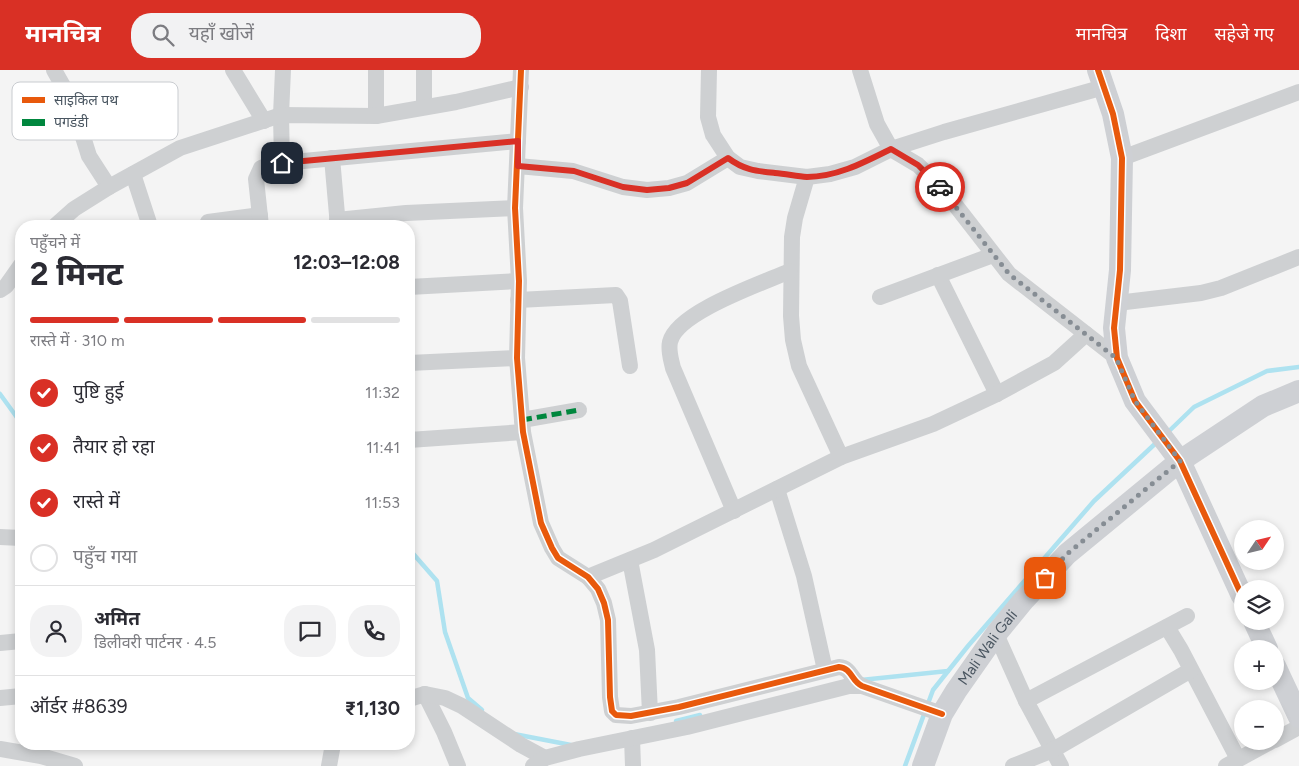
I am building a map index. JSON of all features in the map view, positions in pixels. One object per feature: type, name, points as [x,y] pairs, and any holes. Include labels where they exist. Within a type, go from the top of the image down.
[{"type":"street","points":[[54,70],[61,82]]},
{"type":"street","points":[[233,70],[264,121]]},
{"type":"street","points":[[282,163],[281,115],[283,70]]},
{"type":"street","points":[[376,70],[376,116]]},
{"type":"street","points":[[424,70],[424,107]]},
{"type":"street","points":[[521,70],[516,208],[518,281],[517,358],[523,426],[541,523],[552,548],[558,558],[588,578],[598,589],[604,603],[608,620],[612,711],[616,715],[624,717],[679,708],[825,670],[845,667],[856,680],[936,712]]},
{"type":"street","points":[[708,70],[708,117],[713,135],[728,158],[740,167],[807,177],[830,174],[855,167],[891,149],[1101,78],[1113,114],[1122,158],[1120,270],[1114,328],[1116,358],[1135,401],[1180,461],[1235,580]]},
{"type":"street","points":[[860,70],[877,124],[891,149],[918,165],[942,188],[1009,274],[1116,358]]},
{"type":"street","points":[[62,220],[74,209],[109,187],[180,148],[281,115],[376,116],[456,102],[521,87]]},
{"type":"street","points":[[1122,158],[1299,92]]},
{"type":"street","points":[[84,140],[89,156],[109,187]]},
{"type":"street","points":[[260,220],[256,179],[261,168],[269,165],[518,141]]},
{"type":"street","points":[[332,158],[338,220]]},
{"type":"street","points":[[518,166],[574,171],[623,187],[647,190],[669,188],[687,183],[728,158]]},
{"type":"street","points":[[133,174],[148,220]]},
{"type":"street","points":[[807,177],[794,227],[790,271],[793,340],[799,366],[841,457]]},
{"type":"street","points":[[358,220],[406,213],[516,208]]},
{"type":"street","points":[[880,297],[994,254]]},
{"type":"street","points":[[1118,303],[1221,288],[1299,257]]},
{"type":"street","points":[[734,510],[673,368],[669,352],[670,340],[687,319],[713,304],[790,271]]},
{"type":"street","points":[[938,275],[997,394]]},
{"type":"street","points":[[0,290],[15,276]]},
{"type":"street","points":[[415,287],[518,281]]},
{"type":"street","points":[[518,300],[616,295],[620,301],[630,366]]},
{"type":"street","points":[[588,578],[630,560],[841,457],[933,424],[997,394],[1054,363],[1086,334]]},
{"type":"street","points":[[415,363],[517,358]]},
{"type":"street","name":"Mali Wali Gali","points":[[923,766],[936,712],[956,691],[996,634],[1023,601],[1067,554],[1180,461],[1263,406],[1299,392]]},
{"type":"street","points":[[415,439],[523,426],[579,410]]},
{"type":"street","points":[[777,489],[804,576],[825,670]]},
{"type":"street","points":[[0,537],[15,538]]},
{"type":"street","points":[[630,560],[647,650],[650,713]]},
{"type":"street","points":[[1026,701],[1187,616]]},
{"type":"street","points":[[1167,627],[1191,670],[1232,763],[1255,750]]},
{"type":"street","points":[[996,634],[1026,701],[1061,766]]},
{"type":"street","points":[[0,643],[15,642]]},
{"type":"street","points":[[1012,766],[1053,750],[1191,670]]},
{"type":"street","points":[[415,697],[426,694],[445,698],[462,706],[521,745],[539,762],[580,749],[687,727],[850,686],[856,680]]},
{"type":"street","points":[[1284,685],[1299,717]]},
{"type":"street","points":[[426,694],[458,766]]},
{"type":"street","points":[[0,698],[15,697]]},
{"type":"street","points":[[679,708],[687,727]]},
{"type":"street","points":[[1284,734],[1299,727]]},
{"type":"street","points":[[632,738],[633,766]]},
{"type":"street","points":[[0,749],[41,756],[75,766]]},
{"type":"street","points":[[330,766],[331,750]]},
{"type":"waterway","points":[[1167,433],[1194,407],[1267,371],[1299,367]]},
{"type":"waterway","points":[[0,394],[15,415]]},
{"type":"waterway","points":[[905,766],[933,690],[968,646],[1094,501],[1157,442]]},
{"type":"waterway","points":[[415,556],[437,581],[445,632],[468,698],[482,710]]},
{"type":"waterway","points":[[861,680],[948,671]]},
{"type":"waterway","points":[[676,721],[700,715]]},
{"type":"waterway","points":[[514,734],[571,745]]},
{"type":"marked path","points":[[522,420],[579,410]]},
{"type":"cycle path","points":[[521,70],[515,208],[519,281],[517,358],[523,432],[541,523],[552,548],[558,558],[588,577],[598,589],[604,603],[608,620],[612,711],[616,715],[631,716],[679,707],[839,667],[847,670],[858,684],[862,686],[942,714]]},
{"type":"cycle path","points":[[1098,70],[1113,114],[1122,158],[1120,270],[1114,328],[1117,358],[1135,401],[1180,461],[1235,580]]},
{"type":"way so far","points":[[940,187],[1009,274],[1116,358],[1135,401],[1180,461],[1067,554],[1045,578]]},
{"type":"route","points":[[282,163],[518,141],[518,166],[574,171],[623,187],[647,190],[669,188],[687,183],[728,158],[740,167],[807,177],[830,174],[855,167],[891,149],[918,165],[940,187]]}]
